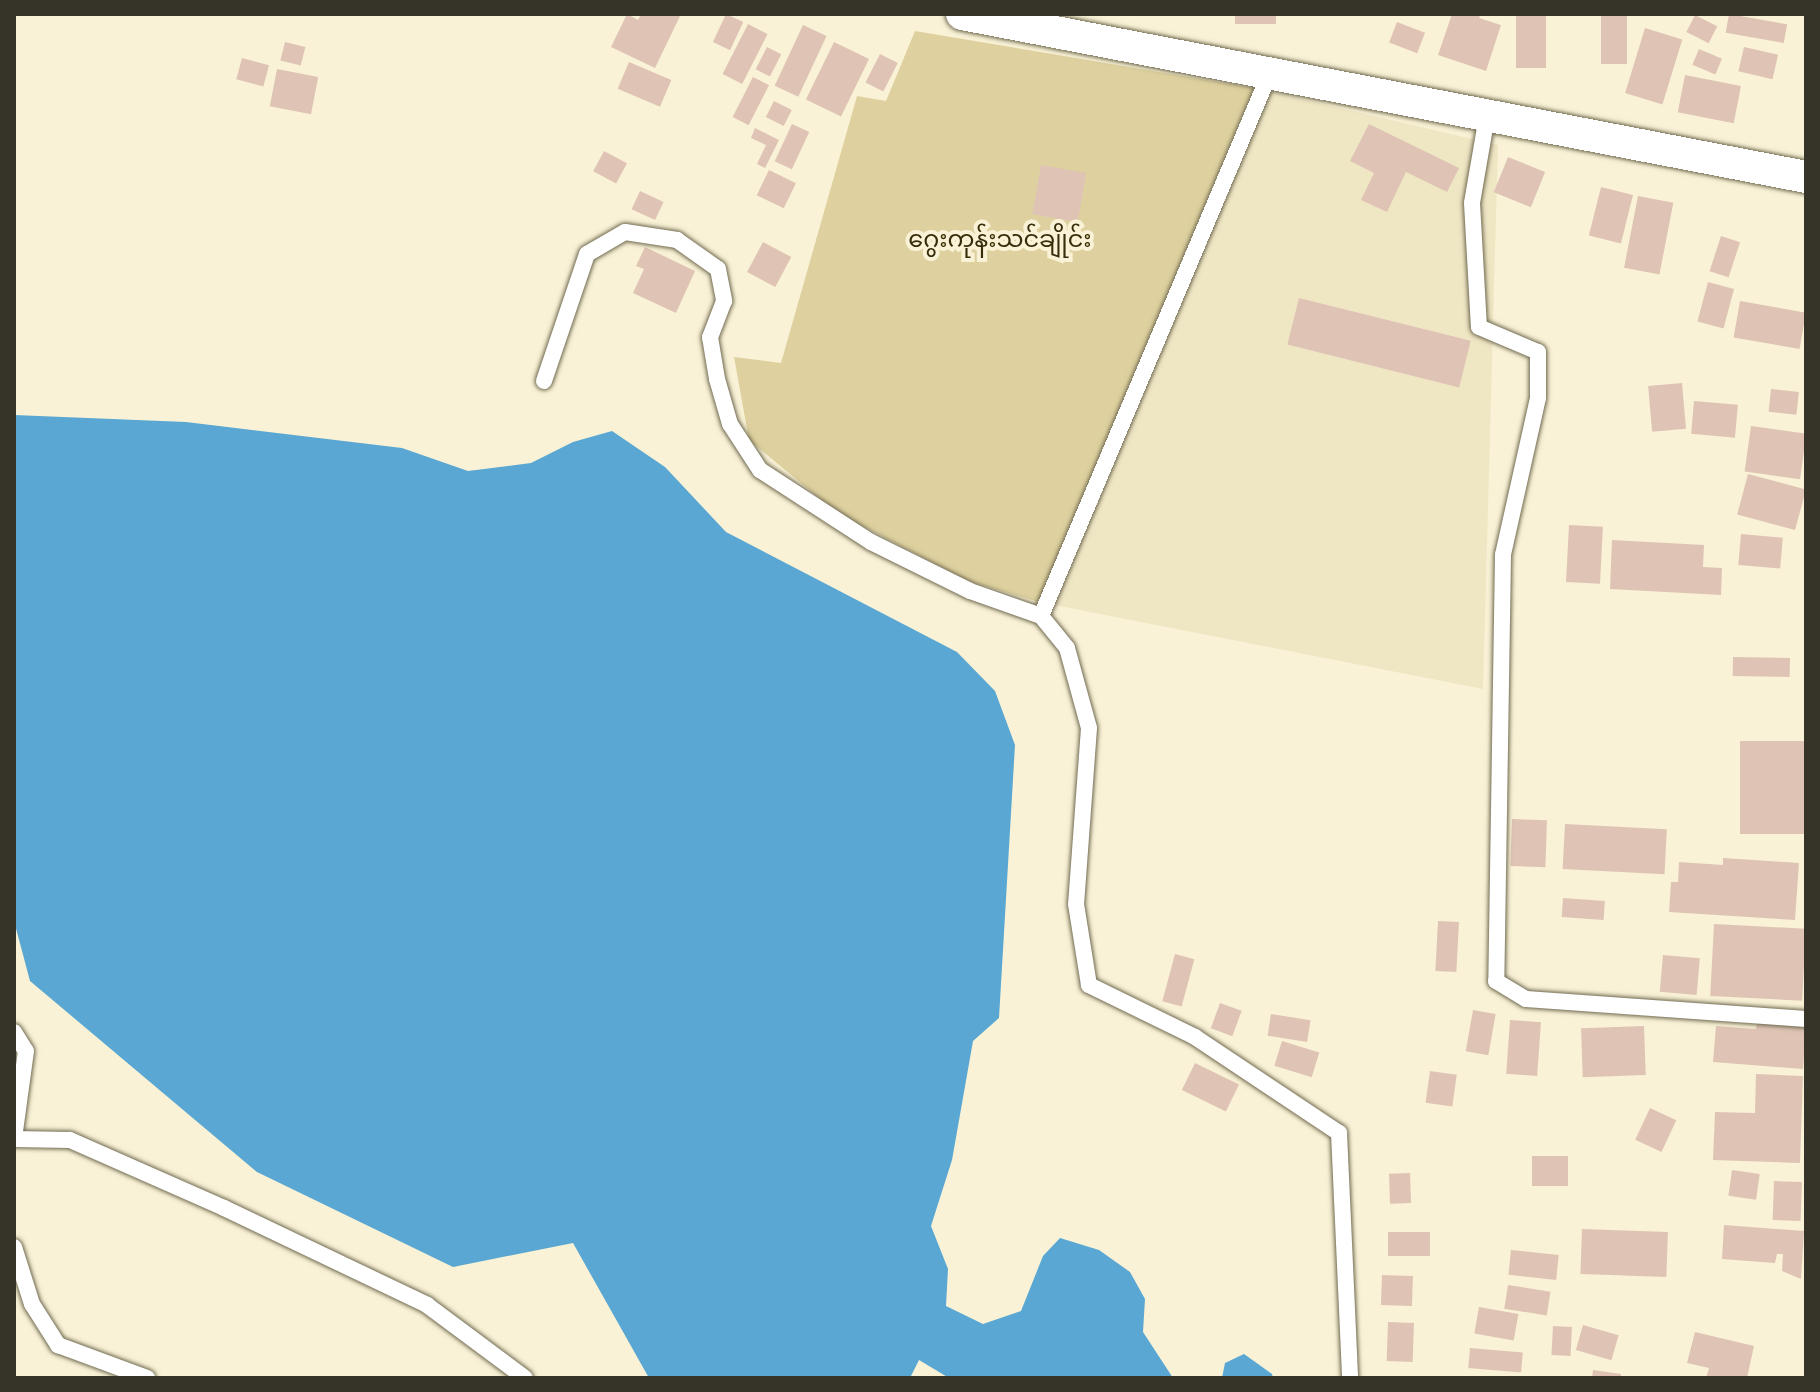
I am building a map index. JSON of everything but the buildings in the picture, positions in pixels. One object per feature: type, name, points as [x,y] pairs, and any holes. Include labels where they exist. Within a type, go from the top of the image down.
[{"type":"street","points":[[962,14],[1806,177]]},
{"type":"lane","points":[[1041,616],[1269,75]]},
{"type":"lane","points":[[1487,116],[1472,203],[1479,327],[1538,352],[1538,398],[1503,555],[1496,981],[1526,999],[1806,1019]]},
{"type":"lane","points":[[544,381],[587,254],[625,232],[677,240],[718,269],[724,301],[710,337],[717,379],[730,424],[760,470],[871,542],[970,591],[1041,616],[1067,648],[1089,728],[1076,904],[1089,985],[1195,1037],[1339,1133],[1350,1378]]},
{"type":"lane","points":[[14,1032],[26,1051],[14,1139],[70,1140],[224,1208],[427,1305],[525,1378]]},
{"type":"lane","points":[[14,1247],[32,1304],[58,1345],[147,1378]]},
{"type":"shaded area","points":[[1254,88],[1498,145],[1483,689],[1039,602]]},
{"type":"green space","name":"ဂွေးကုန်းသင်ချိုင်း","points":[[915,31],[1254,88],[1039,602],[968,581],[836,512],[749,440],[734,357],[781,363],[857,96],[886,101]]},
{"type":"water","points":[[14,415],[186,422],[402,448],[468,471],[531,463],[573,442],[612,431],[665,467],[726,532],[957,652],[995,691],[1015,745],[999,1018],[973,1041],[952,1160],[931,1226],[948,1269],[946,1306],[983,1324],[1021,1311],[1043,1256],[1060,1238],[1099,1250],[1130,1272],[1145,1299],[1143,1332],[1173,1378],[949,1378],[919,1360],[910,1378],[649,1378],[573,1243],[453,1267],[257,1172],[30,981],[14,921]]},
{"type":"water","points":[[1244,1354],[1272,1374],[1273,1378],[1222,1378],[1225,1363]]}]
